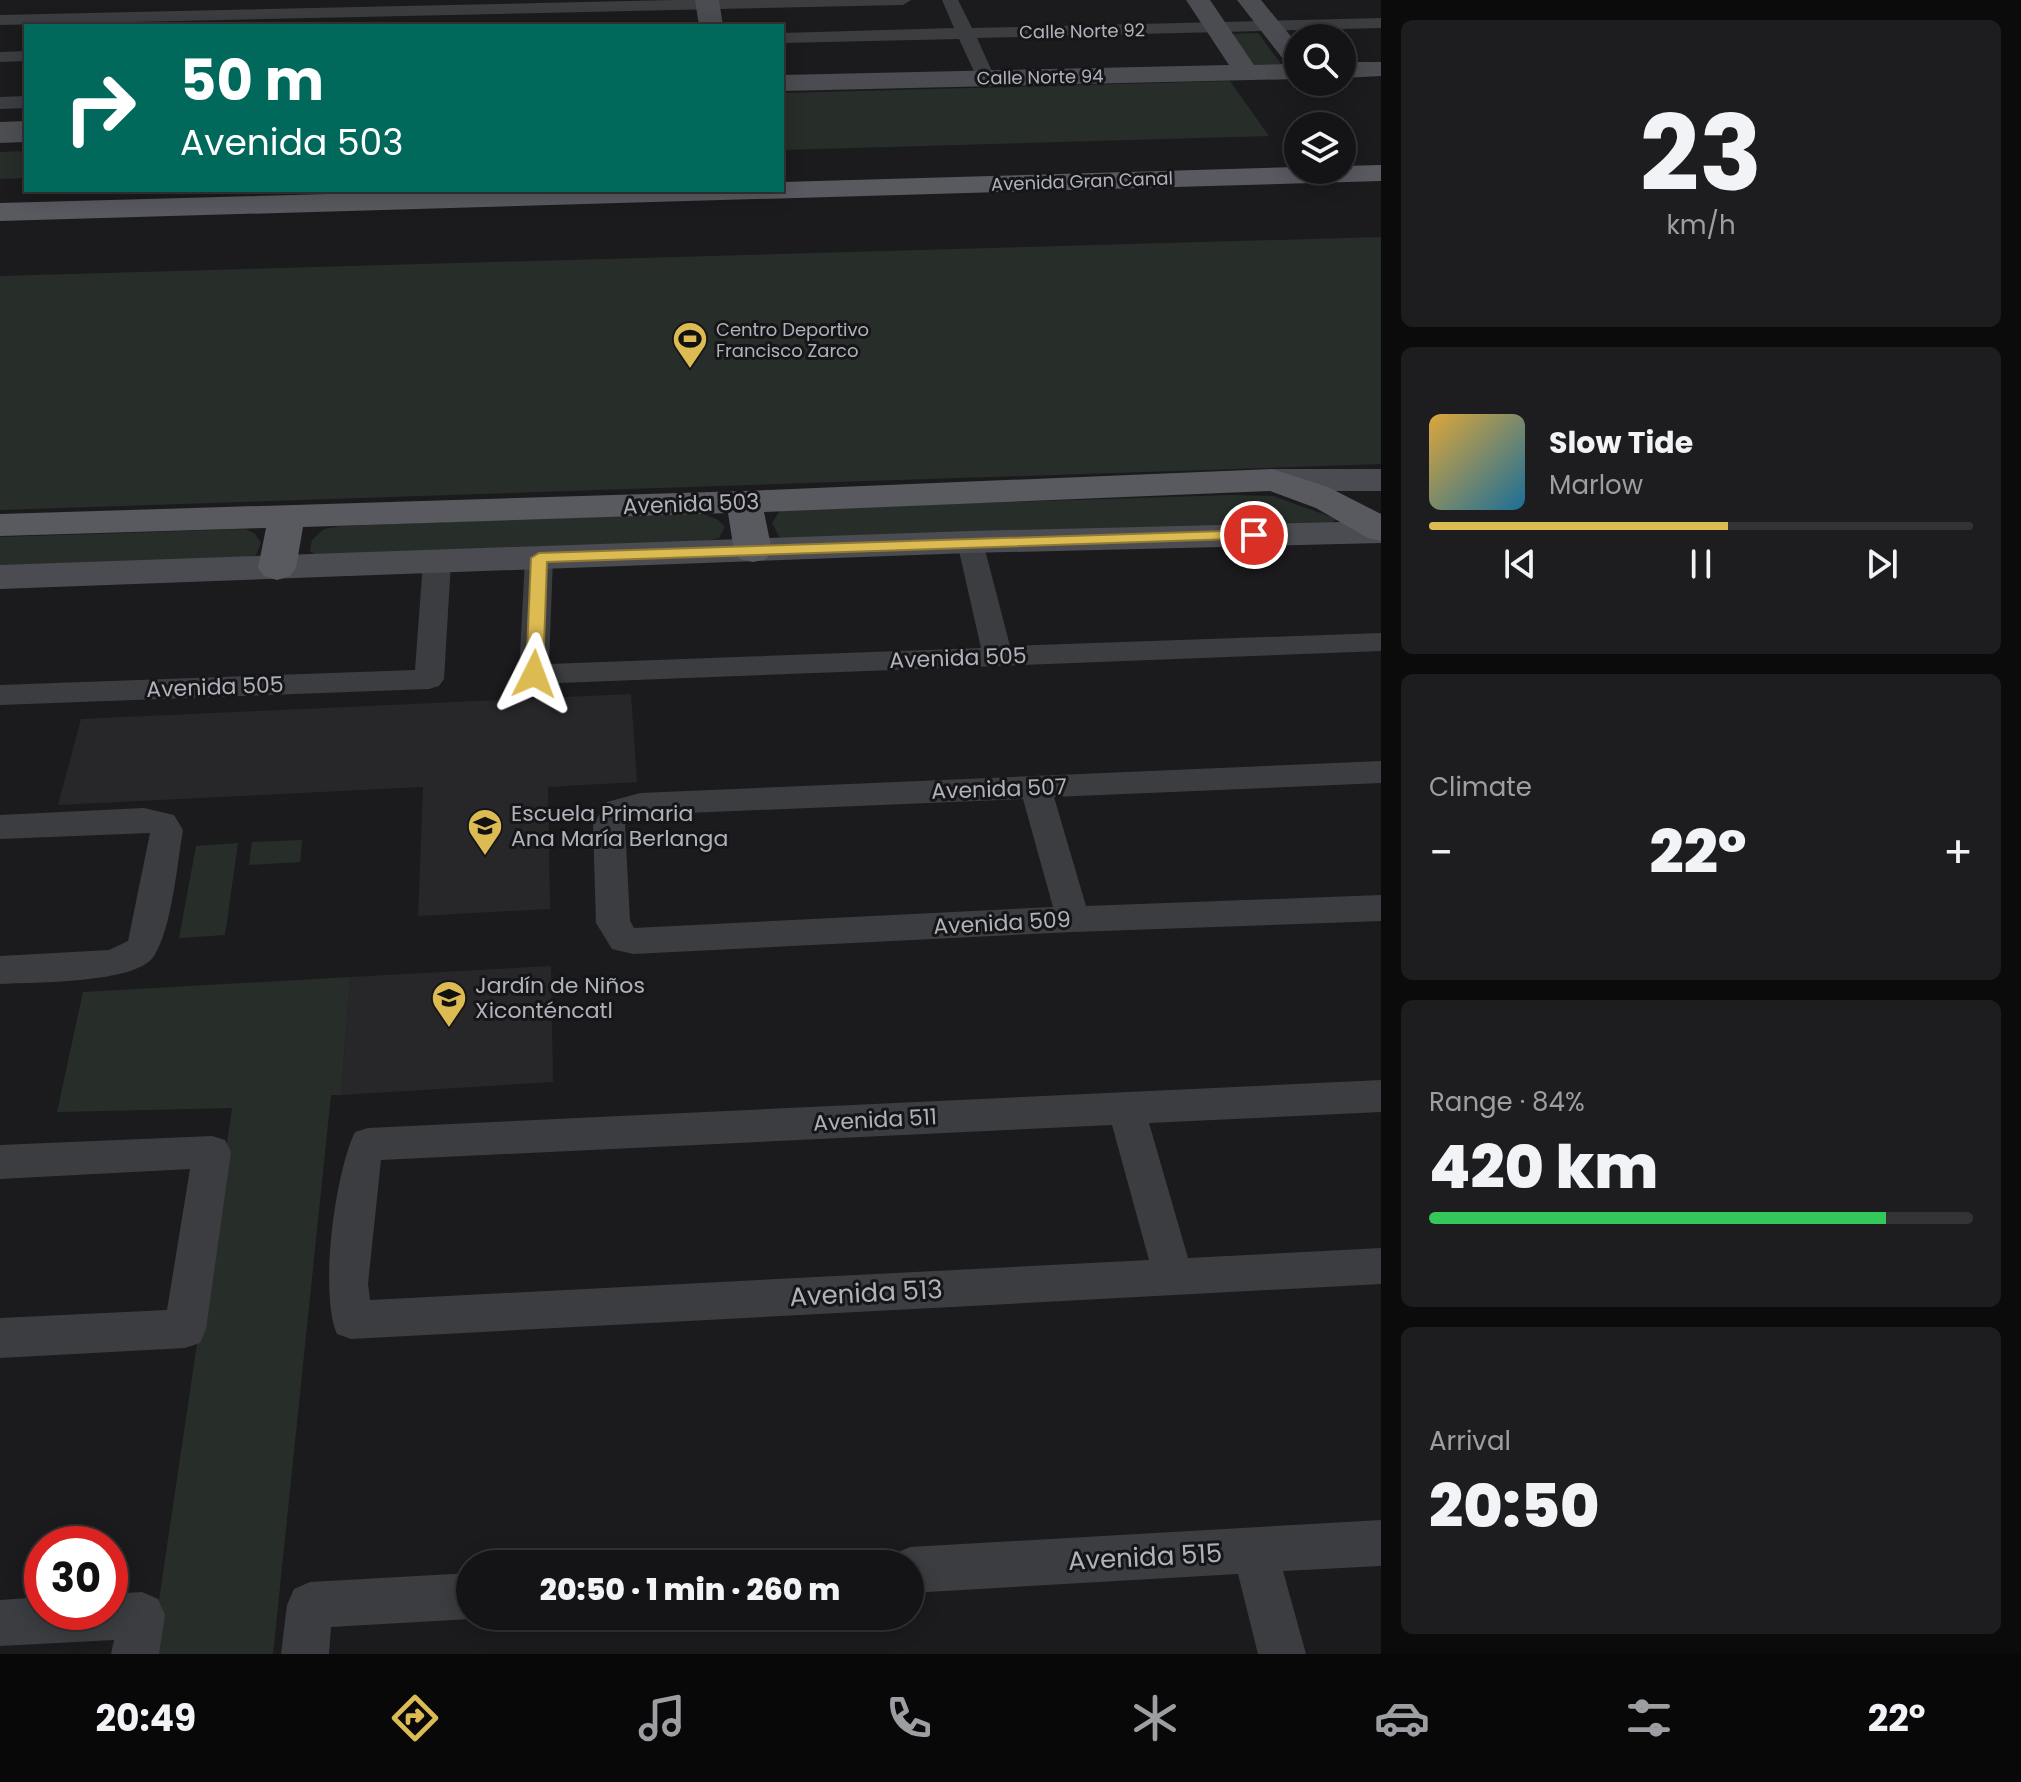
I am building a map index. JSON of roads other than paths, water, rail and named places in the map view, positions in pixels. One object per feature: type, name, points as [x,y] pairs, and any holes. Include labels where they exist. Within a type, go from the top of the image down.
[{"type":"main road","points":[[1356,149],[1381,148]]},
{"type":"main road","name":"Avenida Gran Canal","points":[[1017,157],[1284,150]]},
{"type":"main road","name":"Avenida Gran Canal","points":[[784,190],[1381,173]]},
{"type":"main road","name":"Avenida Gran Canal","points":[[0,212],[708,192]]},
{"type":"main road","points":[[1272,480],[1320,494],[1344,505],[1381,531]]},
{"type":"main road","name":"Avenida 503","points":[[0,525],[744,502],[1272,480]]},
{"type":"main road","points":[[744,502],[753,551]]},
{"type":"main road","points":[[277,568],[286,517]]},
{"type":"street","points":[[131,22],[140,0]]},
{"type":"street","points":[[0,20],[131,22],[415,13],[708,10],[903,0]]},
{"type":"street","points":[[950,0],[986,78]]},
{"type":"street","points":[[1198,0],[1247,73]]},
{"type":"street","points":[[1249,0],[1284,45]]},
{"type":"street","name":"Calle Norte 92","points":[[784,38],[1381,23]]},
{"type":"street","points":[[0,57],[24,56]]},
{"type":"street","points":[[1356,70],[1381,69]]},
{"type":"street","name":"Calle Norte 94","points":[[784,83],[1284,72]]},
{"type":"street","points":[[0,103],[24,102]]},
{"type":"street","name":"Avenida 503","points":[[1272,480],[1381,480]]},
{"type":"street","points":[[0,577],[970,542],[1381,531]]},
{"type":"street","points":[[970,542],[998,657]]},
{"type":"street","name":"Avenida 505","points":[[539,558],[534,674],[1381,642]]},
{"type":"street","name":"Avenida 505","points":[[0,695],[429,679],[437,562]]},
{"type":"street","name":"Avenida 507","points":[[624,940],[613,923],[609,825],[618,810],[640,804],[1381,772]]},
{"type":"street","points":[[1035,787],[1073,919]]},
{"type":"street","points":[[0,827],[144,820],[163,823],[167,838],[146,938],[140,950],[130,958],[97,965],[0,970]]},
{"type":"street","name":"Avenida 509","points":[[624,940],[1381,908]]},
{"type":"street","name":"Avenida 511","points":[[351,1320],[348,1284],[361,1163],[368,1144],[1381,1096]]},
{"type":"street","points":[[1126,1108],[1174,1277]]},
{"type":"street","points":[[0,1162],[212,1152],[185,1329],[0,1338]]},
{"type":"street","name":"Avenida 513","points":[[351,1320],[1381,1266]]},
{"type":"street","name":"Avenida 515","points":[[924,1569],[1381,1543]]},
{"type":"street","points":[[1254,1550],[1282,1654]]},
{"type":"street","points":[[305,1654],[310,1605],[456,1597]]},
{"type":"street","points":[[0,1623],[139,1634]]},
{"type":"place","name":"Centro Deportivo Francisco Zarco","points":[[690,370]]},
{"type":"place","name":"Escuela Primaria Ana María Berlanga","points":[[485,857]]},
{"type":"place","name":"Jardín de Niños Xiconténcatl","points":[[449,1029]]}]
